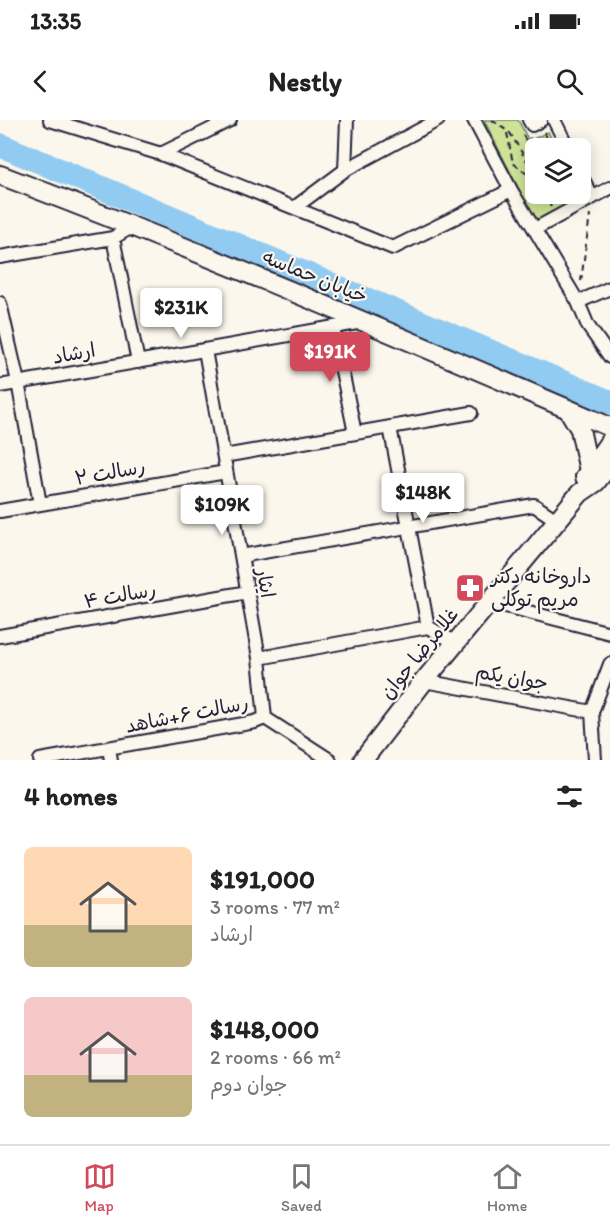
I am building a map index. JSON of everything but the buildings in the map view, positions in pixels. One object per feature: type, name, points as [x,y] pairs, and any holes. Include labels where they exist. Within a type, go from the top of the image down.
[{"type":"main road","name":"خیابان حماسه","points":[[0,175],[133,226],[367,322],[610,427]]},
{"type":"main road","points":[[568,409],[603,470]]},
{"type":"main road","name":"غلامرضا جوان","points":[[363,760],[424,681],[580,493],[603,470],[610,441]]},
{"type":"street","points":[[50,120],[161,154],[393,248],[511,190]]},
{"type":"street","points":[[161,154],[230,120]]},
{"type":"street","points":[[345,170],[347,120]]},
{"type":"street","points":[[294,208],[345,170],[438,120]]},
{"type":"street","points":[[474,120],[511,190],[579,302],[588,326],[610,357]]},
{"type":"street","points":[[529,120],[532,124],[541,120]]},
{"type":"street","points":[[554,120],[563,138]]},
{"type":"street","points":[[535,229],[610,188]]},
{"type":"street","points":[[0,257],[113,238],[133,226]]},
{"type":"street","points":[[113,238],[138,362]]},
{"type":"street","points":[[579,302],[610,288]]},
{"type":"street","points":[[0,303],[18,382],[40,504]]},
{"type":"street","name":"ارشاد","points":[[0,386],[367,322]]},
{"type":"street","points":[[333,328],[355,433]]},
{"type":"street","name":"ایثار","points":[[205,350],[259,658],[265,718]]},
{"type":"street","points":[[224,456],[471,413]]},
{"type":"street","points":[[390,427],[428,627]]},
{"type":"street","name":"رسالت ۲","points":[[0,511],[226,472]]},
{"type":"street","points":[[241,556],[534,505],[558,521]]},
{"type":"street","name":"رسالت ۴","points":[[0,636],[248,592]]},
{"type":"street","points":[[490,602],[610,633]]},
{"type":"street","points":[[259,658],[428,627],[456,643]]},
{"type":"street","points":[[595,760],[592,712],[610,664]]},
{"type":"street","name":"جوان یکم","points":[[424,681],[592,712]]},
{"type":"street","name":"رسالت ۶+شاهد","points":[[40,760],[110,754],[265,718],[330,760]]},
{"type":"path","points":[[492,120],[507,131],[525,156]]},
{"type":"path","points":[[507,131],[513,163],[525,172]]},
{"type":"path","points":[[579,302],[592,197]]},
{"type":"path","points":[[552,210],[566,204]]},
{"type":"green space","points":[[484,120],[518,120],[527,138],[525,138],[525,201]]},
{"type":"green space","points":[[548,132],[551,138],[535,138]]},
{"type":"green space","points":[[526,204],[574,204],[536,223]]},
{"type":"waterway","points":[[0,145],[610,402]]},
{"type":"place","name":"داروخانه دکتر مریم توکلی","points":[[470,588]]}]
